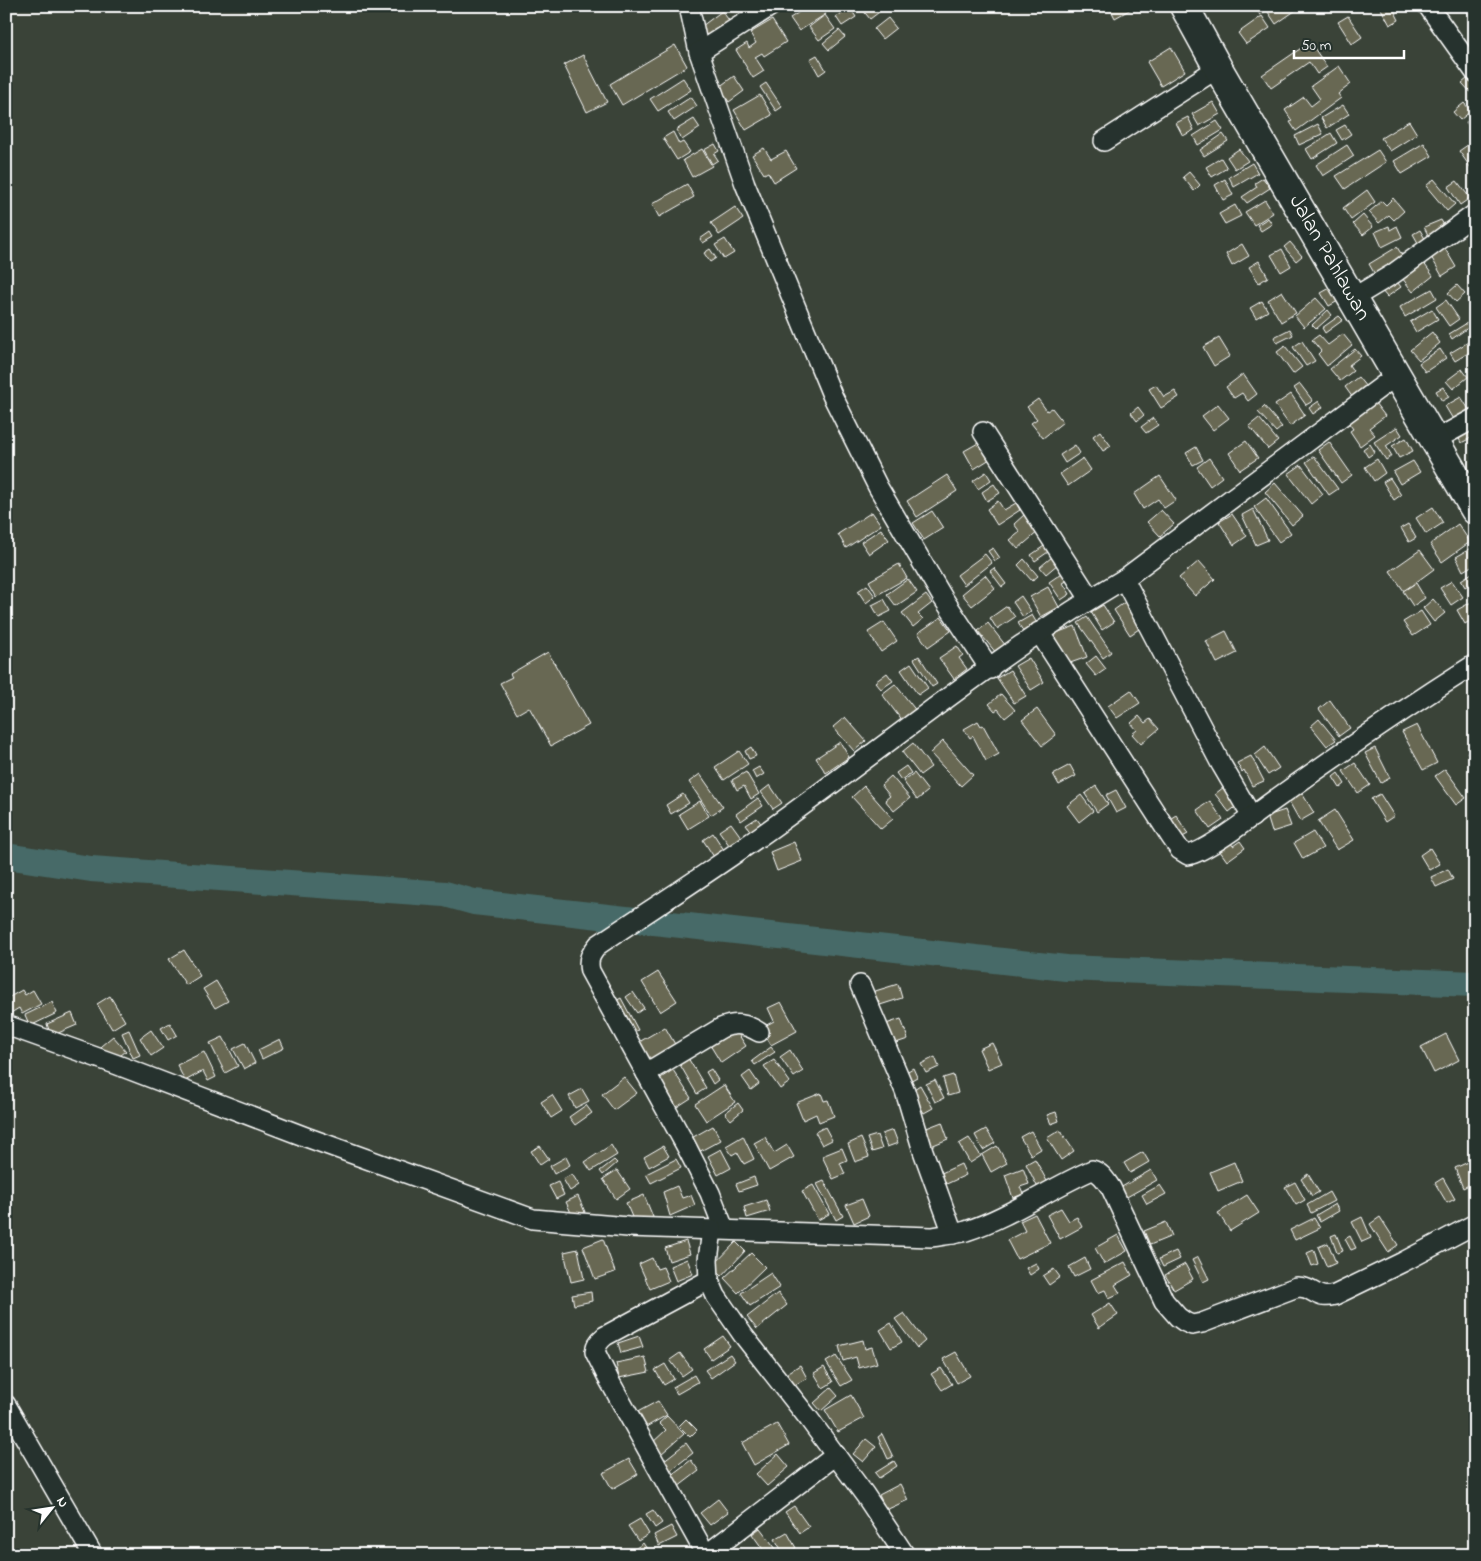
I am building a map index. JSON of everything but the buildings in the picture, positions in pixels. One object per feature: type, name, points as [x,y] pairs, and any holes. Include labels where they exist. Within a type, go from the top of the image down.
[{"type":"highway","name":"Jalan Pahlawan","points":[[1184,6],[1218,68],[1475,510]]},
{"type":"street","points":[[689,6],[699,52],[745,184],[832,395],[878,487],[943,598],[990,669]]},
{"type":"street","points":[[699,52],[771,6]]},
{"type":"street","points":[[1428,6],[1475,72]]},
{"type":"street","points":[[1104,140],[1218,68]]},
{"type":"street","points":[[1352,298],[1393,274],[1475,214]]},
{"type":"street","points":[[905,1555],[866,1495],[742,1335],[716,1296],[709,1280],[708,1260],[718,1229],[710,1193],[590,971],[588,960],[590,955],[598,945],[779,823],[1040,632],[1124,579],[1398,375]]},
{"type":"street","points":[[1435,440],[1475,418]]},
{"type":"street","points":[[983,432],[1090,599]]},
{"type":"street","points":[[1124,579],[1221,764],[1252,816]]},
{"type":"street","points":[[1040,632],[1180,850],[1188,855],[1193,854],[1252,816],[1475,664]]},
{"type":"street","points":[[860,985],[905,1091],[923,1151],[953,1234]]},
{"type":"street","points":[[646,1073],[721,1028],[731,1024],[740,1024],[760,1032]]},
{"type":"street","points":[[6,1025],[533,1219],[628,1227],[932,1237],[974,1228],[1092,1170],[1101,1175],[1111,1188],[1164,1301],[1178,1317],[1192,1325],[1202,1324],[1297,1286],[1309,1288],[1320,1296],[1335,1295],[1475,1224]]},
{"type":"street","points":[[709,1280],[605,1336],[600,1340],[595,1352],[706,1555],[836,1455]]},
{"type":"street","points":[[6,1405],[93,1555]]},
{"type":"waterway","points":[[6,856],[91,869],[445,894],[474,902],[1066,968],[1475,984]]}]
